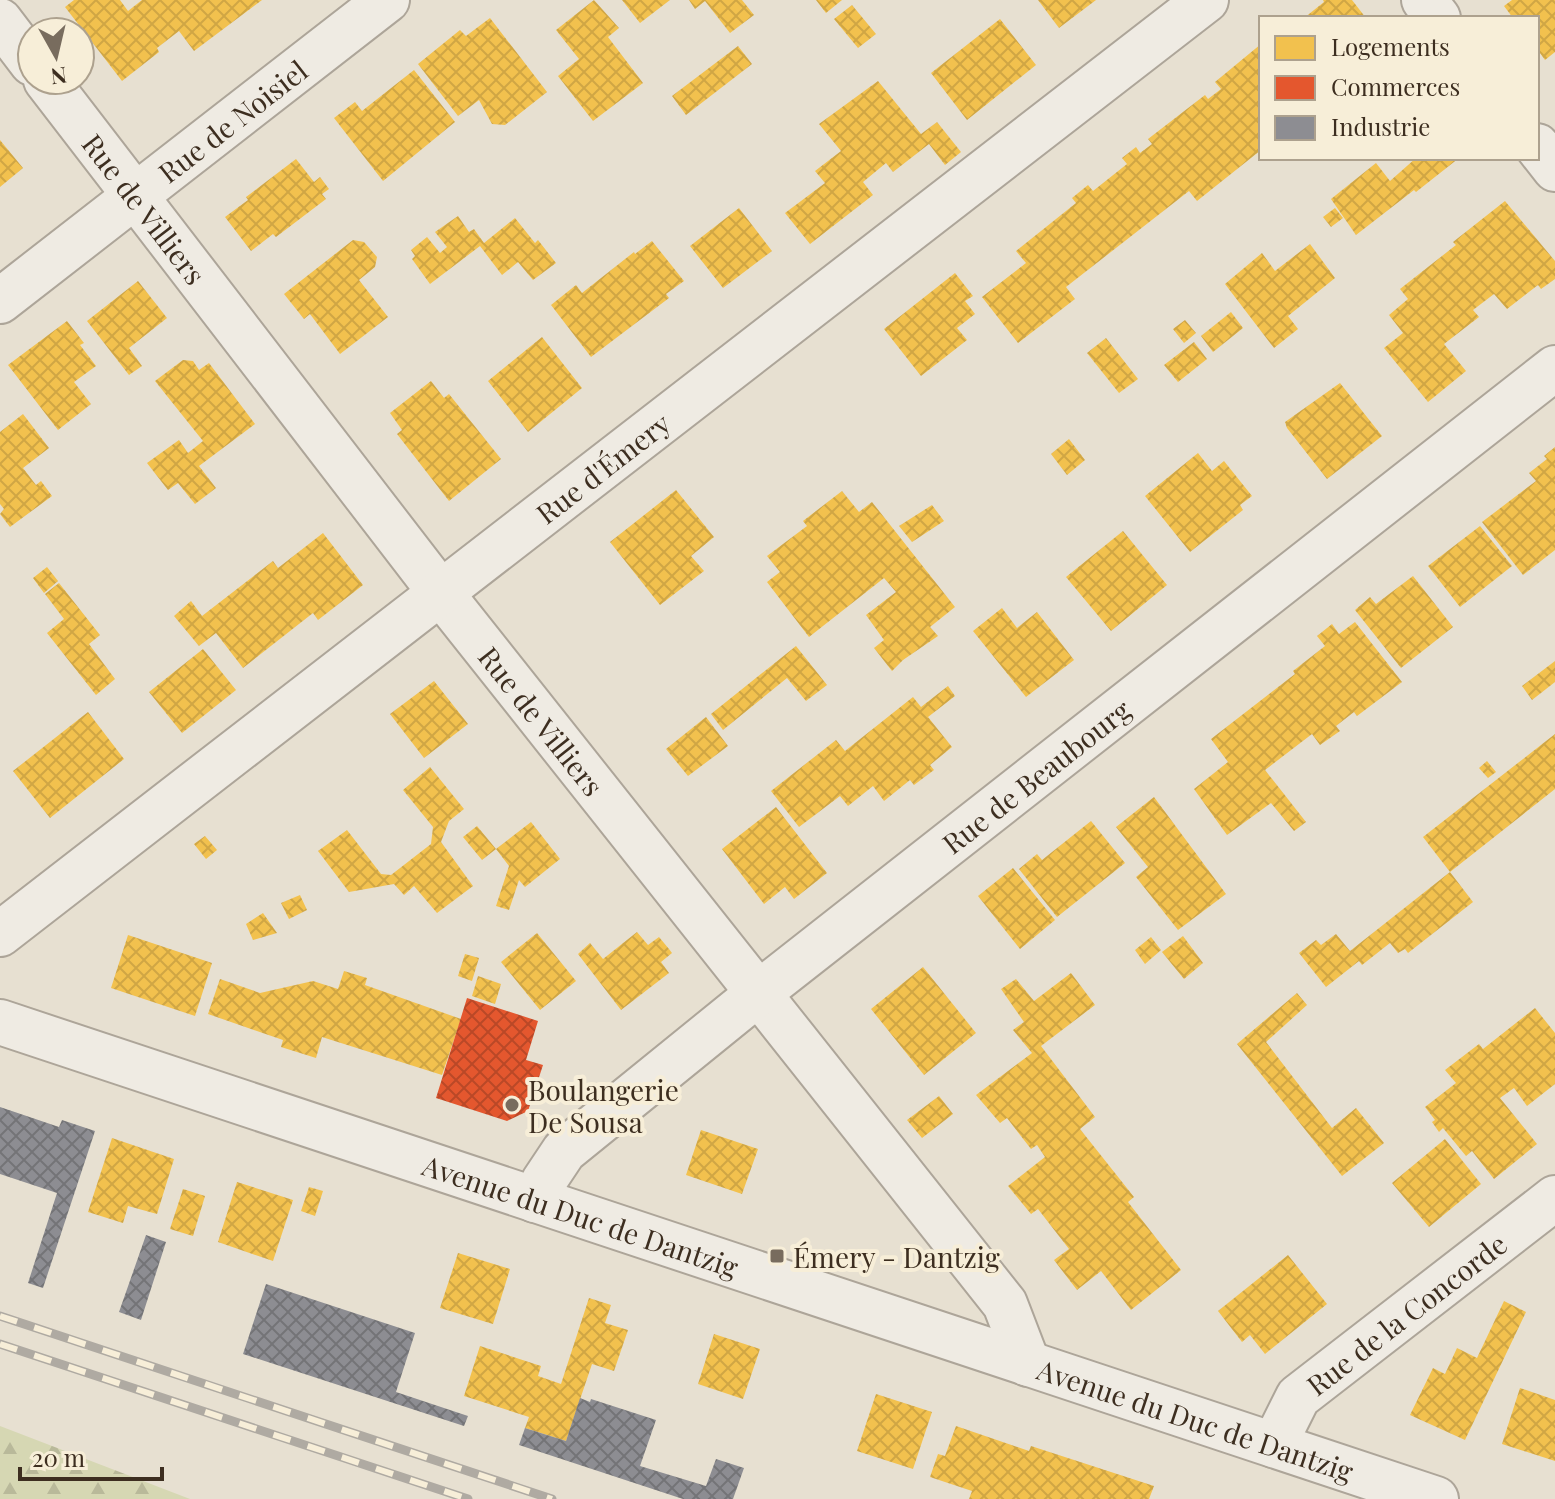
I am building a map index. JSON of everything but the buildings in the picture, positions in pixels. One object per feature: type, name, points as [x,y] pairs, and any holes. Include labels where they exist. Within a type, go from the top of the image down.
[{"type":"street","name":"Rue de Noisiel","points":[[0,301],[387,0]]},
{"type":"street","name":"Rue d'Émery","points":[[0,934],[1206,0]]},
{"type":"street","points":[[1424,0],[1436,16]]},
{"type":"street","points":[[0,21],[16,42]]},
{"type":"street","name":"Rue de Villiers","points":[[58,96],[440,592],[1005,1304],[1028,1364]]},
{"type":"street","points":[[1539,149],[1555,169]]},
{"type":"street","name":"Rue de Beaubourg","points":[[535,1200],[564,1151],[760,992],[1555,368]]},
{"type":"street","name":"Avenue du Duc de Dantzig","points":[[0,1022],[1436,1499]]},
{"type":"street","name":"Rue de la Concorde","points":[[1274,1445],[1298,1397],[1555,1198]]},
{"type":"green space","points":[[0,1426],[190,1499],[0,1499]]},
{"type":"railway","points":[[0,1316],[552,1499]]},
{"type":"railway","points":[[0,1344],[468,1499]]},
{"type":"place","name":"Boulangerie De Sousa","points":[[512,1105]]},
{"type":"place","name":"Émery - Dantzig","points":[[777,1256]]}]
